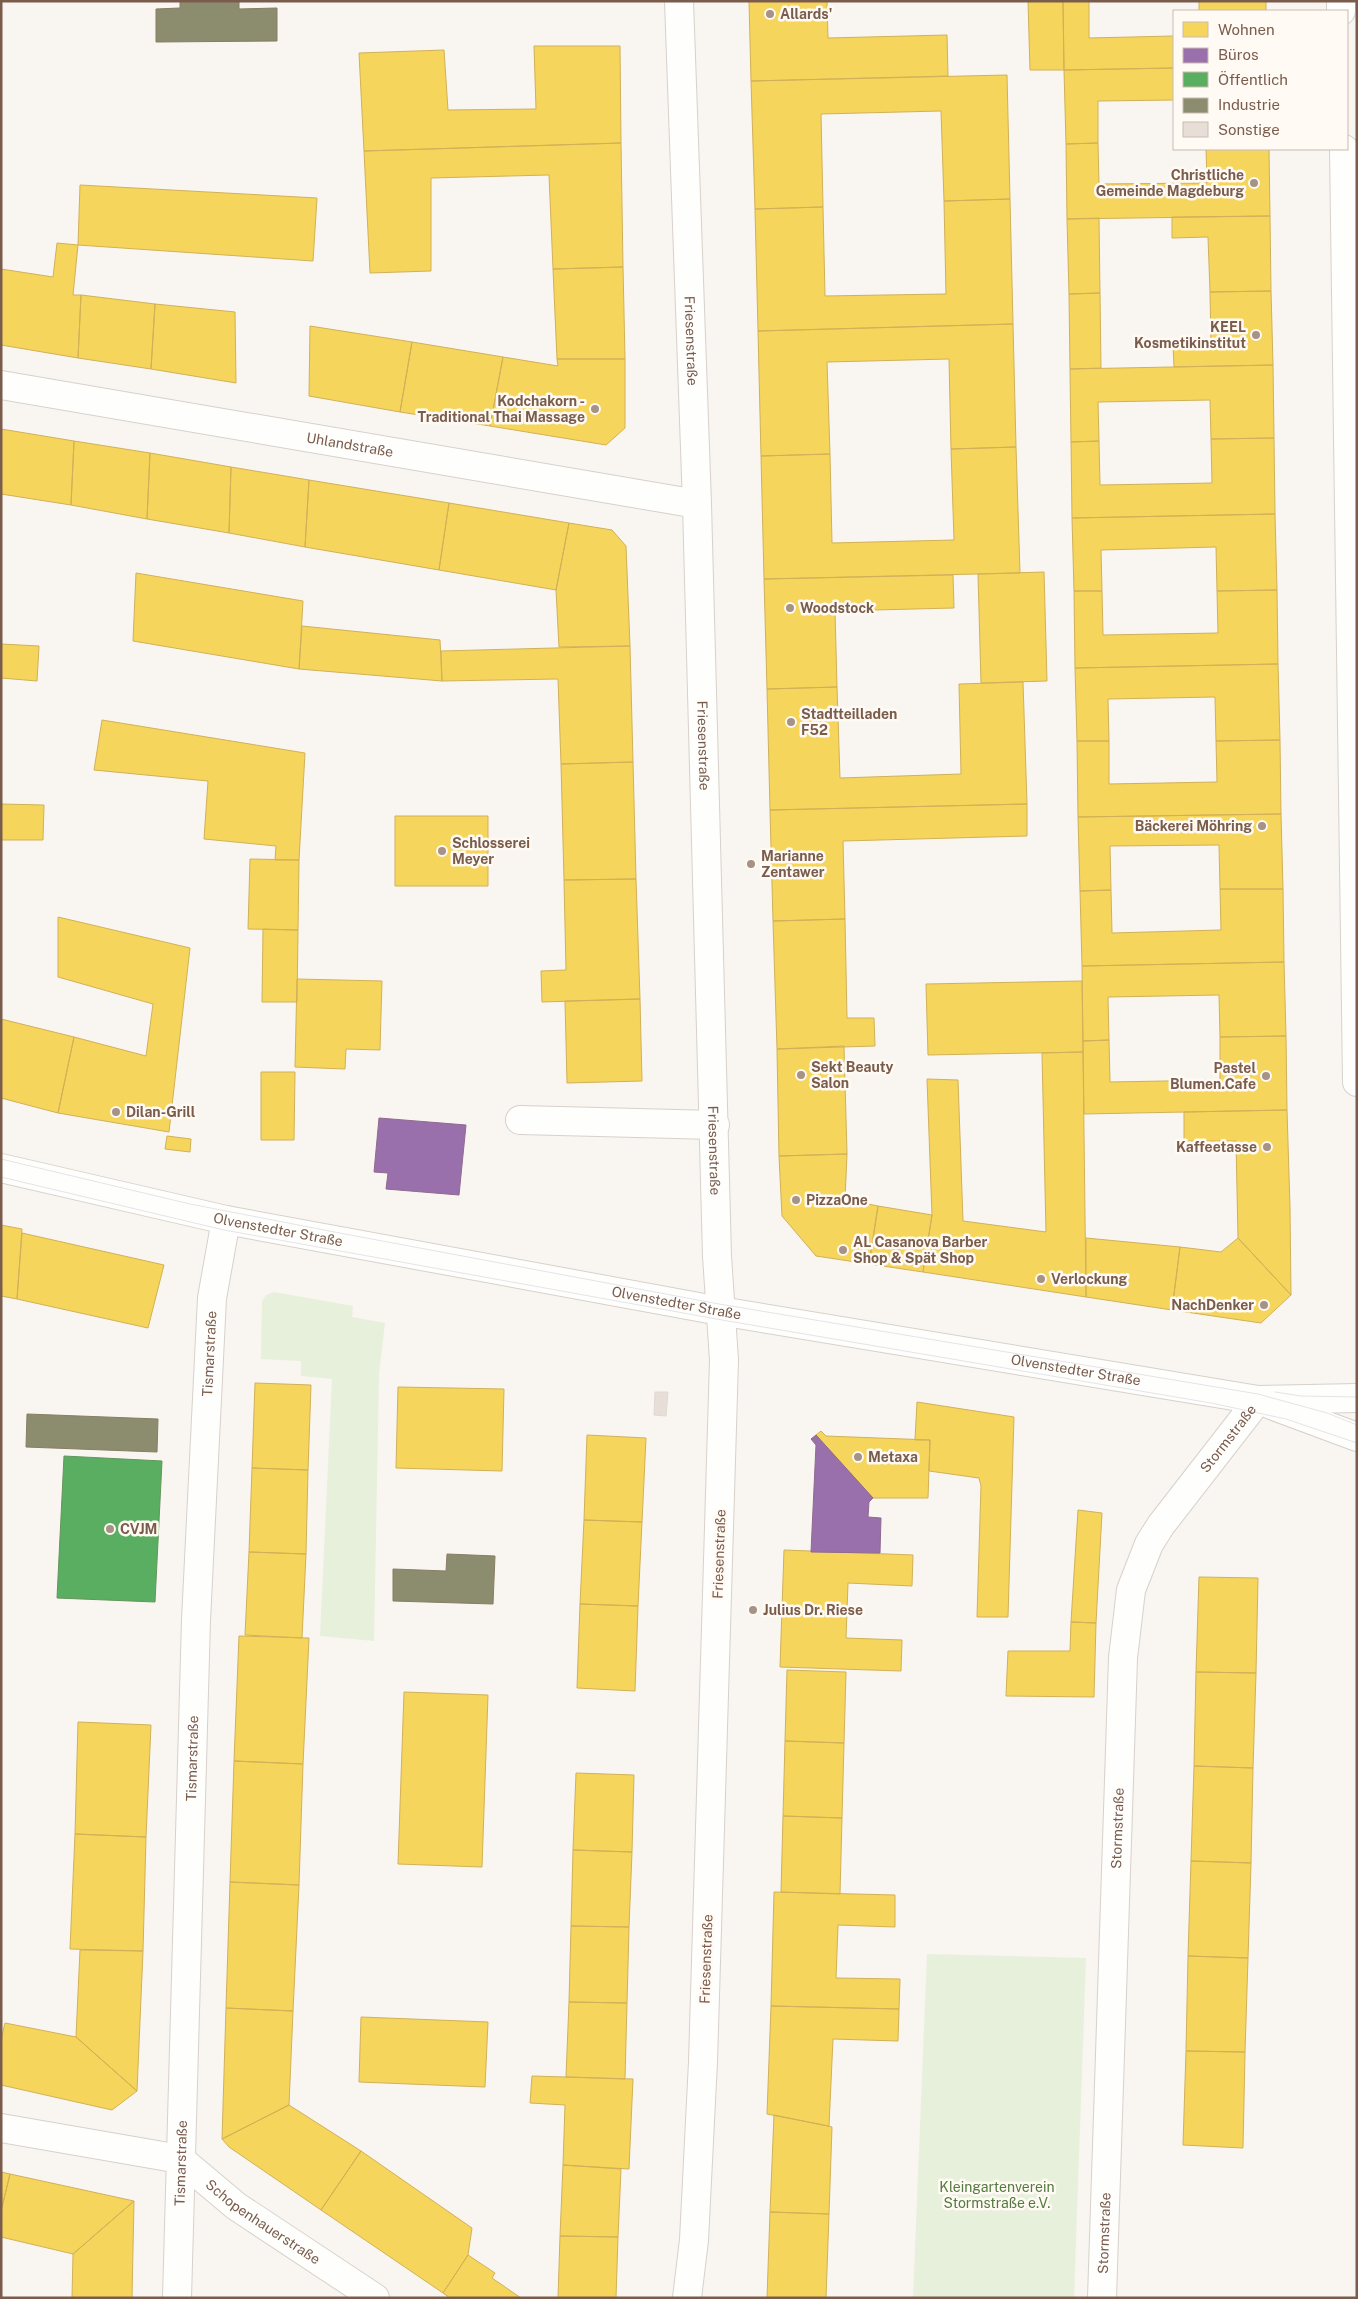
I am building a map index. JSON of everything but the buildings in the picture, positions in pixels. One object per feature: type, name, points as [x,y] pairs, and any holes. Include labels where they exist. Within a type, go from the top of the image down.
[{"type":"street","name":"Friesenstraße","points":[[679,1],[697,504],[720,1311],[724,1360],[703,2062],[694,2240],[687,2298]]},
{"type":"street","points":[[1344,150],[1354,648],[1357,1082]]},
{"type":"street","name":"Uhlandstraße","points":[[1,385],[697,504]]},
{"type":"street","points":[[520,1120],[715,1126]]},
{"type":"street","name":"Olvenstedter Straße","points":[[1,1168],[226,1220],[720,1311],[1258,1400],[1357,1398]]},
{"type":"street","name":"Tismarstraße","points":[[177,2298],[196,1620],[212,1298],[226,1220]]},
{"type":"street","points":[[1258,1400],[1357,1437]]},
{"type":"street","name":"Stormstraße","points":[[1102,2298],[1123,1658],[1131,1590],[1138,1566],[1161,1524],[1258,1400]]},
{"type":"street","points":[[1,2128],[180,2159]]},
{"type":"street","name":"Schopenhauerstraße","points":[[180,2159],[236,2206],[375,2298]]},
{"type":"green space","points":[[274,1292],[353,1306],[352,1317],[385,1323],[379,1374],[374,1641],[320,1636],[332,1379],[301,1376],[301,1361],[261,1359],[262,1301],[266,1295]]},
{"type":"green space","name":"Kleingartenverein Stormstraße e.V.","points":[[927,1954],[1086,1958],[1074,2298],[913,2298]]},
{"type":"tram line","points":[[1,1159],[190,1204],[719,1304],[1258,1394],[1327,1413],[1357,1425]]},
{"type":"tram line","points":[[1,1177],[224,1230],[722,1320],[1211,1403],[1286,1419],[1357,1443]]},
{"type":"tram line","points":[[1275,1392],[1301,1396],[1357,1397]]},
{"type":"place","name":"Allards'","points":[[770,14]]},
{"type":"place","name":"Christliche Gemeinde Magdeburg","points":[[1254,183]]},
{"type":"place","name":"KEEL Kosmetikinstitut","points":[[1256,335]]},
{"type":"place","name":"Kodchakorn - Traditional Thai Massage","points":[[595,409]]},
{"type":"place","name":"Woodstock","points":[[790,608]]},
{"type":"place","name":"Stadtteilladen F52","points":[[791,722]]},
{"type":"place","name":"Bäckerei Möhring","points":[[1262,826]]},
{"type":"place","name":"Schlosserei Meyer","points":[[442,851]]},
{"type":"place","name":"Marianne Zentawer","points":[[751,864]]},
{"type":"place","name":"Sekt Beauty Salon","points":[[801,1075]]},
{"type":"place","name":"Pastel Blumen.Cafe","points":[[1266,1076]]},
{"type":"place","name":"Dilan-Grill","points":[[116,1112]]},
{"type":"place","name":"Kaffeetasse","points":[[1267,1147]]},
{"type":"place","name":"PizzaOne","points":[[796,1200]]},
{"type":"place","name":"AL Casanova Barber Shop & Spät Shop","points":[[843,1250]]},
{"type":"place","name":"Verlockung","points":[[1041,1279]]},
{"type":"place","name":"NachDenker","points":[[1264,1305]]},
{"type":"place","name":"Metaxa","points":[[858,1457]]},
{"type":"place","name":"CVJM","points":[[110,1529]]},
{"type":"place","name":"Julius Dr. Riese","points":[[753,1610]]}]
